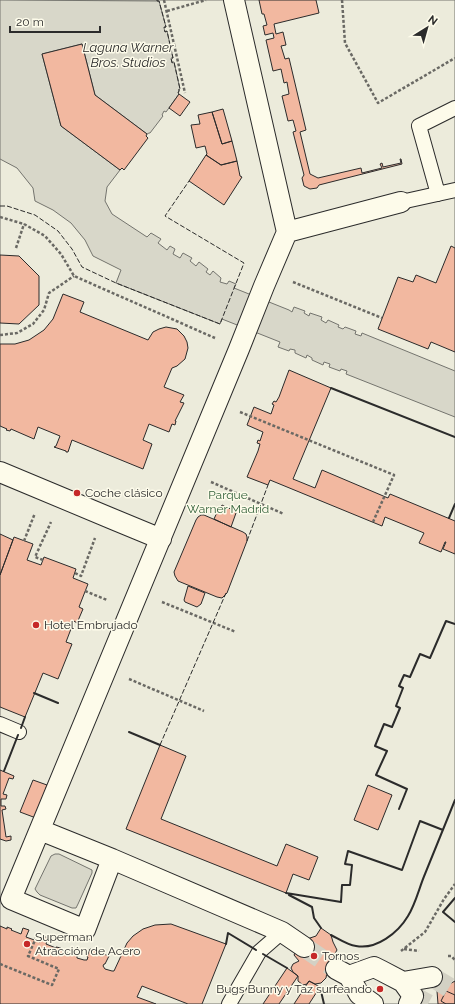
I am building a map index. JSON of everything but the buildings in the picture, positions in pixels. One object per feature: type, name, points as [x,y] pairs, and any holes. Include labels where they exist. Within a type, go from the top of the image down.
[{"type":"street","points":[[112,859],[85,930],[6,897],[40,830],[267,279],[288,232],[234,0]]},
{"type":"street","points":[[288,232],[400,202]]},
{"type":"street","points":[[0,472],[104,516],[161,538]]},
{"type":"street","points":[[40,830],[112,859],[282,932],[304,947]]},
{"type":"street","points":[[373,1004],[359,994],[343,973],[374,967],[403,982],[413,996],[409,1004]]},
{"type":"street","points":[[403,982],[432,977]]},
{"type":"lane","points":[[438,194],[418,126],[455,108]]},
{"type":"lane","points":[[400,202],[455,190]]},
{"type":"lane","points":[[0,724],[19,732]]},
{"type":"lane","points":[[229,1004],[259,952],[282,932]]},
{"type":"path","points":[[164,0],[185,93]]},
{"type":"path","points":[[167,11],[206,0]]},
{"type":"path","points":[[342,0],[345,43],[378,102],[455,58]]},
{"type":"path","points":[[0,217],[24,224],[45,236],[61,254],[74,276],[239,349]]},
{"type":"path","points":[[16,248],[24,224]]},
{"type":"path","points":[[0,335],[17,333],[33,324],[44,310],[49,293],[74,276]]},
{"type":"path","points":[[267,279],[382,318]]},
{"type":"path","points":[[217,402],[394,475],[373,522]]},
{"type":"path","points":[[188,472],[284,514]]},
{"type":"path","points":[[43,560],[35,557],[62,498]]},
{"type":"path","points":[[75,573],[81,576],[104,516]]},
{"type":"path","points":[[138,592],[236,632]]},
{"type":"path","points":[[107,669],[204,711]]},
{"type":"path","points":[[382,971],[404,949],[425,932],[444,899],[455,884]]},
{"type":"path","points":[[0,964],[52,985],[59,969],[28,956],[46,913]]},
{"type":"green space","name":"Parque Warner Madrid","points":[[0,0],[455,0],[455,1004],[0,1004]]},
{"type":"water","name":"Laguna Warner Bros. Studios","points":[[0,0],[159,1],[166,27],[164,28],[165,32],[167,31],[173,58],[171,58],[172,62],[174,62],[180,89],[179,94],[166,112],[164,111],[163,116],[150,133],[147,134],[95,95],[82,44],[42,54],[61,126],[120,170],[107,187],[105,201],[112,214],[147,237],[151,233],[161,239],[158,243],[167,250],[170,246],[175,249],[173,254],[180,258],[183,253],[192,258],[190,261],[196,266],[199,262],[208,269],[206,272],[210,275],[213,271],[221,278],[220,282],[227,284],[229,281],[236,284],[234,288],[292,312],[294,307],[305,311],[304,313],[309,316],[310,313],[322,317],[321,320],[326,323],[328,320],[339,325],[338,327],[343,329],[345,327],[356,331],[355,334],[361,336],[362,333],[455,371],[455,417],[346,374],[347,371],[341,369],[340,371],[329,367],[330,364],[324,362],[323,365],[312,360],[312,358],[307,355],[306,358],[295,353],[295,350],[290,349],[289,351],[278,347],[280,342],[222,319],[220,324],[116,283],[121,270],[93,256],[85,240],[71,223],[53,210],[35,201],[33,188],[17,168],[0,159]]},
{"type":"water","points":[[59,854],[92,870],[76,908],[72,908],[40,895],[35,889],[51,856]]},
{"type":"tunnel","points":[[304,947],[336,969]]},
{"type":"tunnel","points":[[432,977],[455,991]]},
{"type":"tunnel","points":[[413,996],[428,1004]]},
{"type":"fence","points":[[157,0],[159,1],[166,27],[164,27],[165,32],[167,31],[173,58],[171,58],[172,63],[174,62],[180,89],[179,94]]},
{"type":"fence","points":[[0,206],[7,206],[35,215],[58,231],[72,249],[82,267],[116,283],[220,324],[244,263],[165,216],[189,181]]},
{"type":"fence","points":[[247,541],[268,485]]},
{"type":"fence","points":[[160,745],[226,593]]},
{"type":"wall","points":[[331,388],[455,437]]},
{"type":"wall","points":[[449,518],[455,504]]},
{"type":"wall","points":[[399,809],[407,789],[376,775],[387,751],[375,746],[384,724],[392,727],[400,708],[396,706],[403,688],[399,686],[404,675],[410,677],[420,654],[430,658],[446,621],[455,624]]},
{"type":"wall","points":[[34,693],[58,703]]},
{"type":"wall","points":[[21,728],[25,717]]},
{"type":"wall","points":[[129,732],[160,745]]},
{"type":"wall","points":[[4,771],[18,735]]},
{"type":"wall","points":[[331,935],[343,942],[364,947],[379,943],[386,939],[404,922],[413,906],[455,800]]},
{"type":"wall","points":[[286,893],[341,902],[342,885],[350,885],[352,865],[345,864],[348,851],[402,870],[420,821],[443,830]]},
{"type":"wall","points":[[289,895],[312,907],[314,918],[321,928]]},
{"type":"wall","points":[[455,898],[443,912],[455,922]]},
{"type":"wall","points":[[226,944],[228,933],[256,950]]},
{"type":"wall","points":[[263,954],[287,968]]},
{"type":"wall","points":[[320,987],[324,1004]]},
{"type":"place","name":"Coche clásico","points":[[77,493]]},
{"type":"place","name":"Hotel Embrujado","points":[[36,625]]},
{"type":"place","name":"Superman Atracción de Acero","points":[[27,944]]},
{"type":"place","name":"Tornos","points":[[314,956]]},
{"type":"place","name":"Bugs Bunny y Taz surfeando","points":[[380,989]]}]
